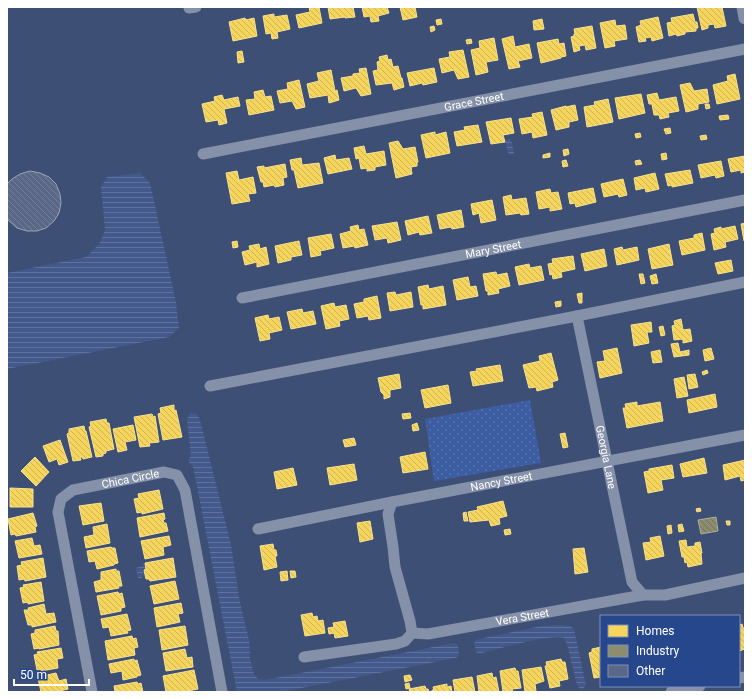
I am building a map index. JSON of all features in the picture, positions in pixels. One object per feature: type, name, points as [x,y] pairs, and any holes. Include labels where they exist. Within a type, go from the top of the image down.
[{"type":"street","points":[[743,7],[745,18]]},
{"type":"street","name":"Grace Street","points":[[203,154],[745,49]]},
{"type":"street","name":"Mary Street","points":[[242,298],[745,200]]},
{"type":"street","points":[[210,386],[577,316],[745,282]]},
{"type":"street","name":"Georgia Lane","points":[[577,316],[632,582],[643,595]]},
{"type":"street","name":"Nancy Street","points":[[258,529],[745,435]]},
{"type":"street","name":"Chica Circle","points":[[92,692],[58,512],[62,499],[73,490],[164,472],[177,475],[185,490],[222,692]]},
{"type":"street","points":[[304,657],[396,644],[405,641],[412,633],[395,567],[388,514],[392,502]]},
{"type":"street","name":"Vera Street","points":[[412,633],[428,634],[643,595],[665,595],[745,578]]},
{"type":"street","points":[[671,692],[695,687]]},
{"type":"shaded area","points":[[507,139],[511,139],[514,154],[509,155],[505,141]]},
{"type":"shaded area","points":[[140,173],[150,183],[176,302],[179,328],[169,337],[7,369],[7,273],[86,257],[100,243],[105,230],[101,187],[107,177]]},
{"type":"shaded area","points":[[530,400],[541,463],[434,481],[425,419]]},
{"type":"shaded area","points":[[190,413],[197,414],[200,420],[231,545],[240,603],[249,640],[250,659],[254,674],[258,679],[265,680],[454,643],[458,645],[459,655],[456,658],[281,692],[237,692],[195,476],[193,467],[188,461],[191,455],[187,420]]},
{"type":"shaded area","points":[[142,563],[144,563],[146,569],[143,569],[144,576],[140,579],[138,578],[136,569],[143,566]]},
{"type":"shaded area","points":[[541,626],[570,626],[574,629],[586,685],[583,689],[580,689],[577,685],[567,644],[564,638],[557,637],[535,640],[481,653],[477,653],[474,644],[475,641],[479,639]]},
{"type":"building: Homes","points":[[309,7],[319,7],[322,23],[299,28],[296,15],[310,12]]},
{"type":"building: Homes","points":[[328,7],[353,7],[355,17],[330,19]]},
{"type":"building: Homes","points":[[362,7],[387,7],[389,13],[378,16],[379,21],[371,22],[370,16],[364,17]]},
{"type":"building: Homes","points":[[400,7],[415,7],[417,17],[403,20]]},
{"type":"building: Homes","points":[[697,7],[722,7],[726,26],[715,28],[714,24],[708,25],[708,28],[702,30]]},
{"type":"building: Homes","points":[[274,14],[274,17],[287,15],[290,29],[277,32],[278,38],[272,39],[271,33],[266,34],[263,16]]},
{"type":"building: Homes","points":[[693,14],[695,22],[697,22],[698,28],[696,28],[696,31],[685,32],[685,34],[677,36],[676,34],[669,36],[667,23],[672,22],[671,18]]},
{"type":"building: Homes","points":[[658,17],[663,38],[652,41],[651,37],[645,38],[646,41],[639,42],[636,27],[641,25],[640,21]]},
{"type":"building: Homes","points":[[245,18],[246,20],[254,18],[257,36],[233,41],[229,22]]},
{"type":"building: Homes","points":[[441,19],[442,24],[437,25],[436,20]]},
{"type":"building: Homes","points":[[542,19],[544,29],[534,30],[533,21]]},
{"type":"building: Homes","points":[[615,20],[616,26],[625,25],[627,39],[614,41],[615,46],[605,48],[600,23]]},
{"type":"building: Homes","points":[[434,26],[435,30],[431,32],[430,27]]},
{"type":"building: Homes","points":[[592,26],[596,48],[586,50],[585,45],[579,46],[580,50],[574,52],[571,37],[575,34],[574,29]]},
{"type":"building: Homes","points":[[513,36],[515,47],[529,44],[532,58],[518,61],[520,67],[509,69],[502,39]]},
{"type":"building: Homes","points":[[494,38],[498,60],[486,62],[488,72],[476,75],[471,50],[480,48],[479,41]]},
{"type":"building: Homes","points":[[471,39],[472,43],[467,44],[466,40]]},
{"type":"building: Homes","points":[[558,39],[559,44],[564,43],[566,56],[541,63],[537,43]]},
{"type":"building: Homes","points":[[463,50],[469,77],[458,79],[454,70],[442,73],[439,59],[450,57],[449,52]]},
{"type":"building: Homes","points":[[242,51],[244,62],[238,63],[237,52]]},
{"type":"building: Homes","points":[[387,55],[388,60],[391,59],[393,67],[398,66],[404,87],[394,90],[392,83],[376,85],[373,71],[378,70],[377,62],[380,61],[379,57]]},
{"type":"building: Homes","points":[[366,68],[371,94],[361,96],[356,88],[344,91],[341,78],[353,76],[353,74],[360,73],[359,69]]},
{"type":"building: Homes","points":[[434,68],[437,82],[423,85],[422,83],[410,86],[407,73]]},
{"type":"building: Homes","points":[[331,70],[335,91],[337,90],[339,100],[329,103],[328,95],[310,98],[307,84],[319,81],[317,73]]},
{"type":"building: Homes","points":[[735,74],[740,99],[717,104],[713,85],[728,81],[727,76]]},
{"type":"building: Homes","points":[[299,80],[305,107],[296,109],[292,101],[280,103],[277,91],[288,89],[287,83]]},
{"type":"building: Homes","points":[[690,83],[694,91],[707,89],[709,102],[698,104],[698,109],[686,112],[680,85]]},
{"type":"building: Homes","points":[[263,90],[265,97],[271,96],[274,110],[249,115],[246,100],[255,99],[254,92]]},
{"type":"building: Homes","points":[[657,93],[659,100],[676,97],[679,111],[668,113],[669,117],[660,119],[659,115],[654,115],[652,104],[649,104],[647,95]]},
{"type":"building: Homes","points":[[641,94],[645,113],[619,119],[615,98]]},
{"type":"building: Homes","points":[[222,95],[224,100],[238,97],[240,106],[224,109],[227,123],[219,125],[218,120],[206,122],[202,104],[215,101],[214,97]]},
{"type":"building: Homes","points":[[608,99],[613,122],[587,127],[584,107],[595,105],[594,102]]},
{"type":"building: Homes","points":[[705,104],[709,104],[710,108],[706,109]]},
{"type":"building: Homes","points":[[575,105],[578,120],[569,122],[569,127],[556,130],[551,110]]},
{"type":"building: Homes","points":[[542,112],[547,135],[533,138],[532,132],[522,134],[519,119],[533,117],[532,114]]},
{"type":"building: Homes","points":[[728,115],[729,119],[720,120],[719,116]]},
{"type":"building: Homes","points":[[511,118],[514,133],[503,135],[505,142],[491,144],[486,122]]},
{"type":"building: Homes","points":[[478,125],[482,142],[457,146],[454,132],[465,130],[464,127]]},
{"type":"building: Homes","points":[[670,128],[671,133],[666,134],[664,129]]},
{"type":"building: Homes","points":[[435,132],[435,135],[446,132],[450,153],[426,158],[421,135]]},
{"type":"building: Homes","points":[[640,133],[641,137],[636,138],[635,134]]},
{"type":"building: Homes","points":[[706,135],[707,139],[701,140],[700,136]]},
{"type":"building: Homes","points":[[398,141],[403,149],[415,147],[418,162],[417,166],[411,167],[412,174],[396,178],[389,143]]},
{"type":"building: Homes","points":[[364,146],[366,154],[384,151],[386,165],[375,167],[375,170],[367,171],[367,168],[361,169],[359,158],[356,159],[354,148]]},
{"type":"building: Homes","points":[[568,149],[569,154],[564,156],[563,150]]},
{"type":"building: Homes","points":[[550,153],[550,157],[543,158],[543,155]]},
{"type":"building: Homes","points":[[666,153],[667,159],[662,160],[661,154]]},
{"type":"building: Homes","points":[[335,155],[336,160],[349,158],[352,169],[328,174],[324,158]]},
{"type":"building: Homes","points":[[745,156],[745,172],[741,173],[741,170],[731,172],[728,159]]},
{"type":"building: Homes","points":[[301,158],[302,165],[319,163],[323,183],[298,188],[290,160]]},
{"type":"building: Homes","points":[[566,160],[568,166],[563,167],[562,161]]},
{"type":"building: Homes","points":[[640,160],[642,164],[636,165],[635,161]]},
{"type":"building: Homes","points":[[721,161],[724,176],[716,178],[715,175],[701,178],[698,165]]},
{"type":"building: Homes","points":[[285,164],[287,177],[283,178],[284,185],[264,187],[257,167],[264,166],[264,168]]},
{"type":"building: Homes","points":[[690,170],[693,183],[672,187],[672,185],[668,186],[665,174]]},
{"type":"building: Homes","points":[[237,171],[239,180],[253,177],[256,193],[248,194],[250,201],[232,204],[226,173]]},
{"type":"building: Homes","points":[[655,173],[659,189],[646,192],[645,188],[636,190],[634,178]]},
{"type":"building: Homes","points":[[623,179],[627,195],[619,197],[618,194],[604,197],[601,184]]},
{"type":"building: Homes","points":[[593,188],[596,202],[576,207],[575,203],[570,204],[568,193]]},
{"type":"building: Homes","points":[[550,189],[551,193],[558,192],[562,209],[550,211],[550,207],[539,209],[536,192]]},
{"type":"building: Homes","points":[[511,195],[512,200],[526,198],[529,214],[521,215],[520,213],[506,215],[503,197]]},
{"type":"building: Homes","points":[[492,200],[496,220],[481,223],[479,213],[473,215],[471,204]]},
{"type":"building: Homes","points":[[461,210],[464,227],[440,229],[437,215]]},
{"type":"building: Homes","points":[[428,216],[432,233],[420,235],[419,232],[408,235],[405,221]]},
{"type":"building: Homes","points":[[397,222],[401,240],[388,243],[387,238],[375,240],[372,226]]},
{"type":"building: Homes","points":[[745,223],[745,241],[744,241],[741,224]]},
{"type":"building: Homes","points":[[358,225],[359,230],[364,229],[368,245],[355,248],[354,246],[343,248],[340,234],[351,231],[350,227]]},
{"type":"building: Homes","points":[[735,226],[738,239],[725,242],[726,247],[714,250],[711,234],[715,233],[714,229]]},
{"type":"building: Homes","points":[[702,233],[705,250],[682,255],[679,241],[694,238],[694,235]]},
{"type":"building: Homes","points":[[331,234],[334,248],[320,251],[321,255],[311,257],[308,238]]},
{"type":"building: Homes","points":[[237,241],[238,247],[233,248],[232,242]]},
{"type":"building: Homes","points":[[299,241],[302,255],[291,257],[291,260],[278,263],[275,246]]},
{"type":"building: Homes","points":[[259,244],[260,249],[266,247],[269,264],[257,267],[257,262],[245,265],[242,252],[250,250],[249,246]]},
{"type":"building: Homes","points":[[669,244],[673,265],[652,269],[648,249]]},
{"type":"building: Homes","points":[[622,247],[623,250],[637,247],[639,260],[617,265],[614,249]]},
{"type":"building: Homes","points":[[604,249],[607,266],[585,271],[581,254]]},
{"type":"building: Homes","points":[[573,256],[575,269],[561,272],[562,277],[553,279],[552,274],[550,275],[548,264],[553,263],[552,259]]},
{"type":"building: Homes","points":[[731,260],[733,271],[718,274],[715,263]]},
{"type":"building: Homes","points":[[529,264],[530,268],[541,266],[544,280],[519,285],[515,267]]},
{"type":"building: Homes","points":[[496,272],[497,275],[507,273],[510,286],[498,289],[499,293],[488,295],[483,274]]},
{"type":"building: Homes","points":[[639,274],[643,274],[645,283],[641,284]]},
{"type":"building: Homes","points":[[656,274],[658,283],[652,284],[650,276]]},
{"type":"building: Homes","points":[[468,277],[470,287],[476,286],[478,296],[457,300],[453,280]]},
{"type":"building: Homes","points":[[428,285],[429,289],[443,286],[446,305],[423,309],[418,287]]},
{"type":"building: Homes","points":[[395,292],[396,295],[411,292],[413,307],[390,311],[387,293]]},
{"type":"building: Homes","points":[[582,293],[582,303],[579,303],[577,294]]},
{"type":"building: Homes","points":[[377,296],[381,318],[369,320],[368,316],[357,318],[354,304],[364,302],[364,299]]},
{"type":"building: Homes","points":[[561,301],[561,306],[556,307],[555,302]]},
{"type":"building: Homes","points":[[334,303],[335,307],[346,305],[349,319],[339,321],[340,326],[326,329],[321,306]]},
{"type":"building: Homes","points":[[302,309],[303,313],[313,311],[316,324],[291,329],[287,312]]},
{"type":"building: Homes","points":[[268,315],[269,319],[279,317],[282,330],[269,333],[270,339],[260,341],[255,318]]},
{"type":"building: Homes","points":[[681,319],[683,330],[690,329],[692,341],[683,343],[683,339],[674,340],[672,326],[675,325],[674,321]]},
{"type":"building: Homes","points":[[651,322],[652,332],[647,332],[649,343],[634,346],[631,325]]},
{"type":"building: Homes","points":[[663,326],[665,335],[661,336],[659,327]]},
{"type":"building: Homes","points":[[678,343],[680,352],[689,350],[689,355],[674,357],[671,344]]},
{"type":"building: Homes","points":[[617,348],[622,373],[600,378],[597,362],[605,361],[603,351]]},
{"type":"building: Homes","points":[[711,348],[714,359],[705,361],[703,350]]},
{"type":"building: Homes","points":[[660,350],[662,362],[653,363],[651,352]]},
{"type":"building: Homes","points":[[551,353],[558,380],[552,382],[553,387],[537,391],[536,387],[529,388],[523,365],[540,361],[539,356]]},
{"type":"building: Homes","points":[[500,365],[503,381],[473,386],[470,372],[477,371],[476,369]]},
{"type":"building: Homes","points":[[707,370],[708,373],[703,375],[702,372]]},
{"type":"building: Homes","points":[[399,374],[401,388],[390,390],[390,397],[384,399],[378,378]]},
{"type":"building: Homes","points":[[695,374],[698,387],[689,389],[687,375]]},
{"type":"building: Homes","points":[[684,377],[688,396],[677,398],[674,379]]},
{"type":"building: Homes","points":[[448,385],[451,403],[425,408],[421,390]]},
{"type":"building: Homes","points":[[715,394],[717,407],[689,413],[687,400]]},
{"type":"building: Homes","points":[[637,402],[637,406],[660,402],[663,421],[627,428],[623,408],[626,408],[625,404]]},
{"type":"building: Homes","points":[[174,405],[174,411],[176,410],[182,437],[163,440],[158,414],[161,413],[160,408]]},
{"type":"building: Homes","points":[[410,413],[411,418],[403,419],[402,414]]},
{"type":"building: Homes","points":[[152,414],[153,417],[155,416],[159,442],[149,443],[150,446],[140,447],[134,417]]},
{"type":"building: Homes","points":[[106,419],[107,423],[109,423],[114,449],[106,451],[103,456],[96,457],[89,427],[91,426],[90,422]]},
{"type":"building: Homes","points":[[417,423],[419,430],[413,431],[412,425]]},
{"type":"building: Homes","points":[[133,425],[136,440],[125,442],[127,450],[118,452],[113,429]]},
{"type":"building: Homes","points":[[84,426],[92,457],[83,459],[80,457],[81,460],[73,461],[67,434],[69,433],[69,429]]},
{"type":"building: Homes","points":[[565,433],[568,447],[563,448],[560,434]]},
{"type":"building: Homes","points":[[354,438],[356,445],[345,447],[343,440]]},
{"type":"building: Homes","points":[[60,440],[68,462],[59,465],[57,459],[49,462],[43,446]]},
{"type":"building: Homes","points":[[425,452],[428,469],[403,473],[400,457]]},
{"type":"building: Homes","points":[[35,457],[49,472],[36,486],[21,471]]},
{"type":"building: Homes","points":[[704,458],[707,473],[683,477],[680,464]]},
{"type":"building: Homes","points":[[745,460],[745,480],[741,481],[740,476],[725,480],[723,465]]},
{"type":"building: Homes","points":[[354,464],[357,480],[330,485],[327,468]]},
{"type":"building: Homes","points":[[672,465],[674,478],[661,480],[663,490],[648,493],[644,472],[649,471],[649,469]]},
{"type":"building: Homes","points":[[293,468],[297,485],[277,489],[274,472]]},
{"type":"building: Homes","points":[[10,488],[33,489],[33,507],[10,507]]},
{"type":"building: Homes","points":[[159,490],[163,509],[142,514],[142,512],[137,513],[134,499],[139,498],[138,494]]},
{"type":"building: Homes","points":[[503,501],[507,516],[499,518],[500,524],[491,526],[489,520],[470,522],[468,512],[478,510],[477,507]]},
{"type":"building: Homes","points":[[101,503],[104,521],[83,525],[79,506]]},
{"type":"building: Homes","points":[[700,508],[701,511],[697,512],[696,509]]},
{"type":"building: Homes","points":[[466,512],[468,521],[464,521],[463,513]]},
{"type":"building: Homes","points":[[33,513],[37,526],[35,527],[36,532],[16,536],[15,534],[11,535],[8,519]]},
{"type":"building: Homes","points":[[164,513],[165,519],[163,520],[164,523],[166,523],[168,531],[140,537],[137,518]]},
{"type":"building: Homes","points":[[370,521],[373,539],[360,542],[357,523]]},
{"type":"building: Homes","points":[[726,521],[730,521],[730,525],[727,525]]},
{"type":"building: Homes","points":[[107,524],[110,543],[86,548],[84,537],[94,535],[93,527]]},
{"type":"building: Homes","points":[[682,524],[684,531],[679,532],[678,525]]},
{"type":"building: Homes","points":[[671,525],[672,533],[668,534],[667,526]]},
{"type":"building: Homes","points":[[510,529],[511,534],[505,535],[504,530]]},
{"type":"building: Homes","points":[[169,536],[171,545],[163,547],[164,555],[145,559],[141,541]]},
{"type":"building: Homes","points":[[660,536],[664,556],[646,560],[643,543],[651,542],[650,538]]},
{"type":"building: Homes","points":[[32,538],[34,546],[40,545],[42,554],[19,558],[15,541]]},
{"type":"building: Homes","points":[[686,540],[687,547],[695,546],[695,543],[700,542],[702,564],[688,567],[687,562],[685,563],[684,557],[682,557],[679,541]]},
{"type":"building: Homes","points":[[273,544],[274,550],[276,550],[277,556],[275,556],[277,567],[264,570],[260,546]]},
{"type":"building: Homes","points":[[111,547],[115,548],[118,563],[97,569],[95,561],[89,562],[87,551]]},
{"type":"building: Homes","points":[[584,548],[588,572],[575,574],[573,549]]},
{"type":"building: Homes","points":[[43,558],[46,577],[25,581],[24,579],[19,580],[17,566],[22,565],[21,562]]},
{"type":"building: Homes","points":[[173,558],[176,577],[150,581],[149,579],[146,579],[144,570],[146,569],[145,563]]},
{"type":"building: Homes","points":[[116,569],[116,571],[119,571],[122,586],[118,586],[119,588],[96,592],[94,582],[101,580],[101,572]]},
{"type":"building: Homes","points":[[287,571],[288,580],[281,581],[280,572]]},
{"type":"building: Homes","points":[[290,571],[295,571],[296,577],[291,578]]},
{"type":"building: Homes","points":[[175,581],[179,599],[154,604],[150,586]]},
{"type":"building: Homes","points":[[41,582],[44,601],[28,604],[28,602],[23,603],[20,588],[24,587],[23,585]]},
{"type":"building: Homes","points":[[118,592],[119,594],[122,593],[125,607],[121,608],[121,611],[101,615],[97,596]]},
{"type":"building: Homes","points":[[181,603],[183,613],[178,614],[180,622],[157,627],[154,608]]},
{"type":"building: Homes","points":[[44,604],[46,614],[54,613],[56,622],[32,627],[32,625],[28,625],[24,610],[29,610],[28,608]]},
{"type":"building: Homes","points":[[312,613],[313,617],[317,616],[318,621],[323,620],[325,633],[305,636],[301,615]]},
{"type":"building: Homes","points":[[127,614],[131,630],[127,631],[128,633],[111,636],[109,627],[103,628],[101,619]]},
{"type":"building: Homes","points":[[345,621],[348,636],[335,638],[334,633],[329,634],[328,628],[334,627],[333,623]]},
{"type":"building: Homes","points":[[742,624],[743,628],[745,628],[745,649],[740,651],[740,625]]},
{"type":"building: Homes","points":[[55,626],[56,631],[58,631],[59,645],[34,649],[31,634],[35,633],[35,630]]},
{"type":"building: Homes","points":[[185,626],[188,645],[162,650],[159,630]]},
{"type":"building: Homes","points":[[132,636],[133,639],[136,638],[138,647],[134,648],[135,655],[108,660],[105,641]]},
{"type":"building: Homes","points":[[600,647],[600,677],[594,678],[589,653],[592,652],[592,649]]},
{"type":"building: Homes","points":[[61,648],[63,658],[57,659],[58,668],[41,671],[41,669],[37,670],[34,655],[38,654],[37,652]]},
{"type":"building: Homes","points":[[185,649],[187,658],[192,657],[193,667],[166,671],[163,653]]},
{"type":"building: Homes","points":[[134,659],[134,661],[137,660],[141,675],[123,680],[122,671],[111,673],[109,664]]},
{"type":"building: Homes","points":[[561,659],[562,662],[565,662],[568,679],[559,681],[560,686],[550,688],[545,666],[547,666],[546,662]]},
{"type":"building: Homes","points":[[541,667],[544,681],[535,684],[536,691],[525,692],[522,670]]},
{"type":"building: Homes","points":[[515,668],[516,671],[518,671],[521,688],[512,689],[513,692],[503,692],[500,671]]},
{"type":"building: Homes","points":[[194,670],[198,689],[183,692],[166,692],[163,676]]},
{"type":"building: Homes","points":[[56,673],[59,681],[66,679],[68,689],[55,692],[41,692],[38,678]]},
{"type":"building: Homes","points":[[492,673],[493,678],[496,677],[499,692],[479,692],[477,676]]},
{"type":"building: Homes","points":[[410,675],[412,680],[405,682],[404,676]]},
{"type":"building: Homes","points":[[472,677],[475,692],[455,692],[453,680]]},
{"type":"building: Homes","points":[[137,682],[138,684],[141,683],[143,692],[115,692],[114,686]]},
{"type":"building: Homes","points":[[409,683],[410,688],[406,689],[405,684]]},
{"type":"building: Homes","points":[[447,684],[447,687],[451,686],[452,692],[432,692],[432,690],[434,690],[433,687]]},
{"type":"building: Homes","points":[[425,686],[429,692],[410,692],[409,689]]},
{"type":"building: Industry","points":[[716,517],[718,531],[701,534],[698,520]]},
{"type":"building: Other","points":[[30,171],[49,177],[56,184],[60,194],[61,203],[59,213],[54,221],[46,228],[37,231],[27,231],[17,228],[7,219],[7,184],[20,174]]}]
